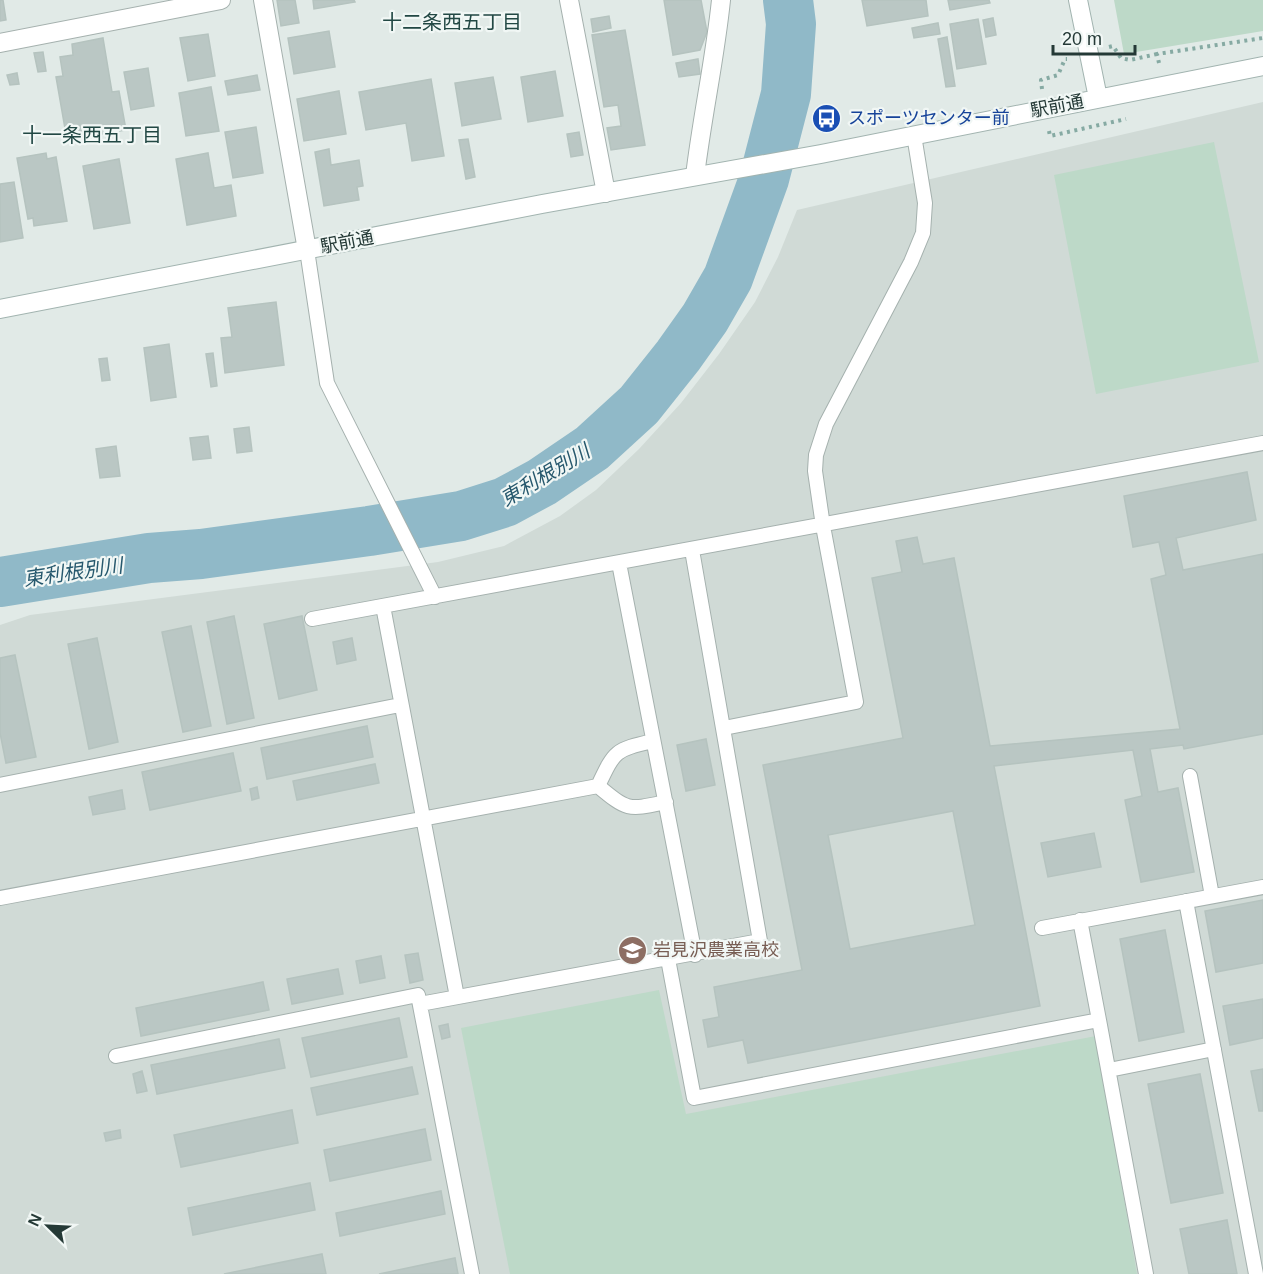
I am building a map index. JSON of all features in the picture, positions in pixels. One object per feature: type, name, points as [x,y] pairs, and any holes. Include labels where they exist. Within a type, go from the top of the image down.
[{"type":"street","points":[[0,43],[221,0]]},
{"type":"street","points":[[263,0],[307,250]]},
{"type":"street","points":[[569,0],[606,192]]},
{"type":"street","points":[[702,175],[701,126],[721,0]]},
{"type":"street","points":[[1078,0],[1098,98]]},
{"type":"street","name":"駅前通","points":[[0,309],[606,192],[821,154],[1263,66]]},
{"type":"lane","points":[[724,729],[856,702],[823,526],[815,471],[816,455],[823,431],[911,262],[922,233],[925,203],[914,135]]},
{"type":"lane","points":[[307,250],[327,383],[435,597]]},
{"type":"lane","points":[[312,619],[1263,443]]},
{"type":"lane","points":[[420,1004],[760,942],[692,550]]},
{"type":"lane","points":[[619,564],[695,955]]},
{"type":"lane","points":[[383,606],[457,997]]},
{"type":"lane","points":[[0,785],[400,705]]},
{"type":"lane","points":[[598,786],[616,753],[625,748],[654,741]]},
{"type":"lane","points":[[1190,776],[1212,896]]},
{"type":"lane","points":[[0,898],[598,786]]},
{"type":"lane","points":[[598,786],[619,804],[631,808],[666,802]]},
{"type":"lane","points":[[1042,927],[1263,886]]},
{"type":"lane","points":[[1186,901],[1256,1274]]},
{"type":"lane","points":[[1080,920],[1146,1274]]},
{"type":"lane","points":[[668,960],[694,1098],[1099,1020]]},
{"type":"lane","points":[[116,1056],[418,995],[472,1274]]},
{"type":"lane","points":[[1109,1070],[1214,1049]]},
{"type":"path","points":[[1163,86],[1157,54],[1263,38]]},
{"type":"shaded area","name":"岩見沢農業高校","points":[[1263,102],[1263,1274],[0,1274],[0,625],[30,615],[438,562],[504,546],[560,516],[596,490],[639,449],[681,403],[755,302],[778,257],[797,210]]},
{"type":"green space","points":[[1114,0],[1263,0],[1263,31],[1124,54]]},
{"type":"green space","points":[[1214,142],[1259,362],[1096,394],[1054,175]]},
{"type":"green space","points":[[659,990],[686,1114],[1096,1036],[1137,1274],[510,1274],[461,1028]]},
{"type":"building","points":[[0,0],[3,0],[6,20],[0,21]]},
{"type":"building","points":[[277,0],[295,0],[299,23],[281,26]]},
{"type":"building","points":[[313,0],[354,0],[355,2],[314,9]]},
{"type":"building","points":[[664,0],[701,0],[707,32],[700,50],[673,55]]},
{"type":"building","points":[[862,0],[926,0],[928,16],[867,26]]},
{"type":"building","points":[[948,0],[989,0],[990,3],[950,10]]},
{"type":"building","points":[[609,16],[611,28],[593,32],[591,19]]},
{"type":"building","points":[[993,18],[996,35],[986,37],[983,20]]},
{"type":"building","points":[[978,19],[986,64],[957,69],[950,24]]},
{"type":"building","points":[[938,23],[940,34],[914,38],[912,28]]},
{"type":"building","points":[[625,30],[645,145],[611,150],[607,128],[621,126],[618,105],[604,107],[592,35]]},
{"type":"building","points":[[329,31],[335,67],[294,74],[288,38]]},
{"type":"building","points":[[208,34],[215,76],[188,81],[180,38]]},
{"type":"building","points":[[947,37],[955,86],[946,87],[938,39]]},
{"type":"building","points":[[103,38],[112,92],[119,91],[126,130],[67,140],[56,77],[63,76],[60,57],[73,55],[72,44]]},
{"type":"building","points":[[43,52],[46,71],[38,72],[34,53]]},
{"type":"building","points":[[698,59],[700,74],[679,77],[676,63]]},
{"type":"building","points":[[148,68],[154,106],[131,110],[124,72]]},
{"type":"building","points":[[555,71],[563,116],[528,122],[521,77]]},
{"type":"building","points":[[17,73],[19,84],[10,85],[7,75]]},
{"type":"building","points":[[257,75],[260,90],[228,95],[225,81]]},
{"type":"building","points":[[493,77],[501,119],[462,126],[455,83]]},
{"type":"building","points":[[431,79],[444,156],[412,161],[406,123],[366,130],[359,92]]},
{"type":"building","points":[[211,87],[219,131],[186,136],[179,93]]},
{"type":"building","points":[[339,91],[346,134],[304,141],[297,99]]},
{"type":"building","points":[[256,127],[263,173],[233,178],[225,132]]},
{"type":"building","points":[[579,132],[583,155],[571,157],[567,134]]},
{"type":"building","points":[[468,139],[475,177],[466,179],[459,140]]},
{"type":"building","points":[[329,149],[331,165],[359,160],[363,186],[357,187],[359,200],[324,206],[315,152]]},
{"type":"building","points":[[46,153],[47,159],[56,157],[67,221],[34,226],[33,218],[28,219],[17,158]]},
{"type":"building","points":[[208,153],[214,188],[231,185],[236,216],[187,225],[176,159]]},
{"type":"building","points":[[119,159],[130,223],[94,229],[83,166]]},
{"type":"building","points":[[14,182],[23,238],[0,242],[0,184]]},
{"type":"building","points":[[276,302],[284,365],[225,373],[221,338],[232,337],[228,308]]},
{"type":"building","points":[[169,344],[176,397],[151,401],[144,348]]},
{"type":"building","points":[[213,353],[217,386],[211,387],[206,354]]},
{"type":"building","points":[[107,358],[110,380],[102,381],[99,359]]},
{"type":"building","points":[[249,427],[252,451],[237,453],[234,429]]},
{"type":"building","points":[[208,436],[211,458],[193,460],[190,438]]},
{"type":"building","points":[[116,446],[120,476],[100,478],[96,449]]},
{"type":"building","points":[[1247,472],[1256,520],[1176,538],[1183,570],[1263,554],[1263,734],[1184,749],[1183,745],[1150,749],[1158,792],[1178,788],[1194,872],[1141,882],[1125,800],[1142,796],[1133,750],[994,766],[1040,1006],[748,1063],[743,1040],[708,1047],[703,1020],[719,1017],[714,987],[802,970],[763,765],[903,738],[872,578],[902,572],[896,541],[917,537],[923,564],[954,558],[990,746],[1180,729],[1151,579],[1166,575],[1159,542],[1133,547],[1124,496]],"holes":[[[953,811],[975,925],[850,949],[828,835]]]},
{"type":"building","points":[[234,616],[254,718],[227,724],[207,622]]},
{"type":"building","points":[[302,616],[317,690],[279,699],[264,624]]},
{"type":"building","points":[[191,626],[211,726],[183,732],[162,632]]},
{"type":"building","points":[[97,638],[118,742],[89,749],[68,644]]},
{"type":"building","points":[[352,638],[356,660],[337,664],[333,642]]},
{"type":"building","points":[[15,655],[36,757],[6,763],[0,733],[0,658]]},
{"type":"building","points":[[367,726],[373,757],[267,779],[261,748]]},
{"type":"building","points":[[706,739],[715,785],[686,791],[677,745]]},
{"type":"building","points":[[233,753],[241,791],[150,810],[142,772]]},
{"type":"building","points":[[375,764],[379,783],[297,800],[293,781]]},
{"type":"building","points":[[257,787],[259,798],[252,800],[250,789]]},
{"type":"building","points":[[122,790],[125,809],[93,815],[89,797]]},
{"type":"building","points":[[1094,833],[1101,867],[1048,877],[1041,843]]},
{"type":"building","points":[[1263,900],[1263,963],[1216,972],[1205,911]]},
{"type":"building","points":[[1165,930],[1184,1032],[1139,1041],[1120,939]]},
{"type":"building","points":[[418,953],[423,980],[410,983],[405,955]]},
{"type":"building","points":[[381,956],[385,978],[360,983],[356,961]]},
{"type":"building","points":[[338,969],[343,994],[292,1004],[287,979]]},
{"type":"building","points":[[263,982],[269,1010],[141,1036],[136,1008]]},
{"type":"building","points":[[1263,999],[1263,1038],[1230,1045],[1223,1006]]},
{"type":"building","points":[[399,1018],[407,1057],[311,1077],[302,1038]]},
{"type":"building","points":[[448,1024],[450,1037],[442,1039],[439,1026]]},
{"type":"building","points":[[279,1039],[285,1068],[157,1094],[151,1065]]},
{"type":"building","points":[[412,1067],[418,1094],[317,1115],[311,1088]]},
{"type":"building","points":[[1263,1069],[1263,1111],[1259,1111],[1251,1071]]},
{"type":"building","points":[[142,1071],[147,1091],[137,1093],[133,1074]]},
{"type":"building","points":[[1200,1074],[1223,1193],[1171,1203],[1148,1084]]},
{"type":"building","points":[[292,1110],[298,1143],[181,1167],[174,1135]]},
{"type":"building","points":[[425,1129],[431,1160],[330,1181],[324,1150]]},
{"type":"building","points":[[120,1130],[121,1138],[106,1141],[104,1133]]},
{"type":"building","points":[[310,1183],[315,1210],[193,1235],[188,1208]]},
{"type":"building","points":[[441,1191],[445,1214],[340,1236],[336,1213]]},
{"type":"building","points":[[1227,1220],[1237,1274],[1189,1274],[1180,1229]]},
{"type":"building","points":[[322,1254],[326,1274],[224,1274]]},
{"type":"building","points":[[455,1258],[458,1274],[379,1274]]},
{"type":"waterway","name":"東利根別川","points":[[0,582],[149,558],[201,554],[461,516],[505,502],[542,482],[592,448],[639,405],[705,318],[728,278],[764,179],[786,94],[791,24],[788,0]]},
{"type":"place","name":"スポーツセンター前","points":[[827,118]]},
{"type":"place","name":"岩見沢農業高校","points":[[632,950]]},
{"type":"district","name":"十二条西五丁目","points":[[452,22]]},
{"type":"district","name":"十一条西五丁目","points":[[92,135]]}]
